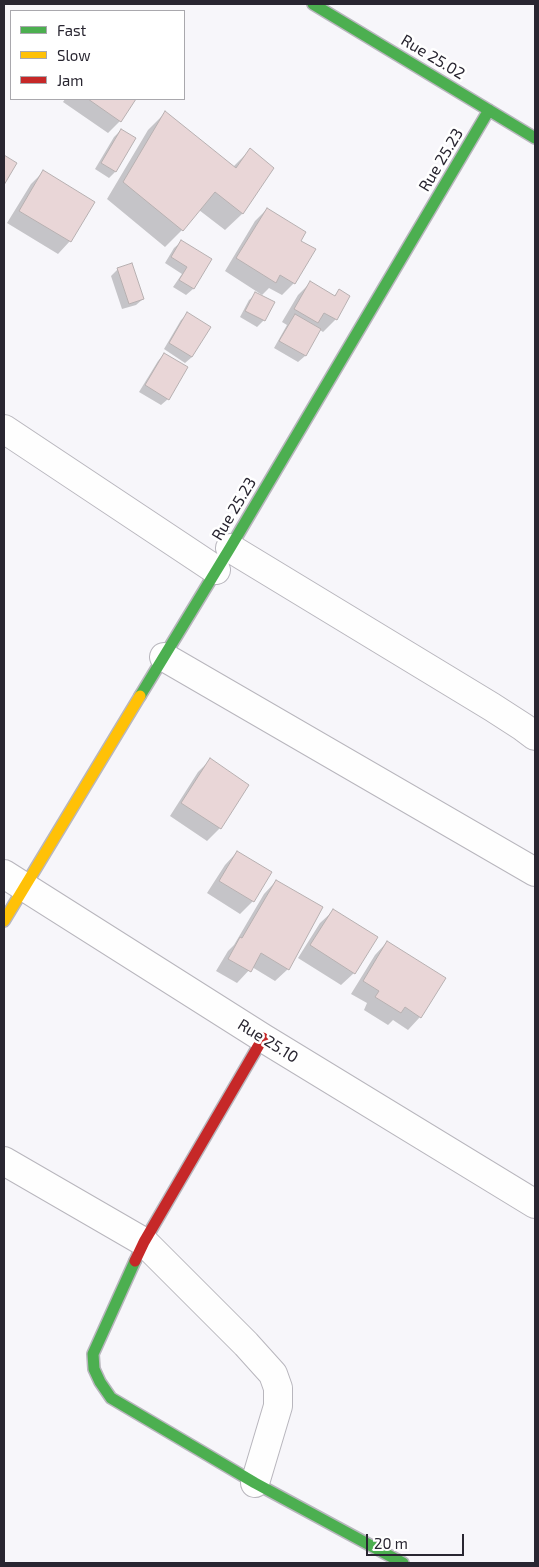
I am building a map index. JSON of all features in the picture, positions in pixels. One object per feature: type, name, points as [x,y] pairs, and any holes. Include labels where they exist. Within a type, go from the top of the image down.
[{"type":"street","name":"Rue 25.02","points":[[313,4],[535,138]]},
{"type":"street","name":"Rue 25.23","points":[[4,921],[14,880],[164,657],[489,110]]},
{"type":"street","points":[[4,430],[223,559],[500,712],[535,736]]},
{"type":"street","points":[[164,657],[535,872]]},
{"type":"street","name":"Rue 25.10","points":[[14,880],[263,1038],[535,1204]]},
{"type":"street","points":[[263,1038],[144,1242],[93,1354],[94,1369],[111,1398],[255,1482],[402,1563]]},
{"type":"street","points":[[4,1161],[144,1242],[246,1344],[273,1374],[278,1388],[278,1406],[255,1482]]},
{"type":"building","points":[[89,100],[135,100],[121,122]]},
{"type":"building","points":[[165,111],[236,168],[250,148],[274,168],[243,214],[215,192],[183,231],[123,182]]},
{"type":"building","points":[[121,129],[136,138],[116,172],[101,163]]},
{"type":"building","points":[[4,155],[17,163],[4,185]]},
{"type":"building","points":[[43,170],[95,202],[71,242],[19,211]]},
{"type":"building","points":[[267,208],[306,232],[301,241],[316,249],[295,284],[280,275],[276,283],[236,258]]},
{"type":"building","points":[[181,240],[212,259],[194,289],[179,280],[187,267],[171,257]]},
{"type":"building","points":[[132,263],[144,299],[129,304],[117,268]]},
{"type":"building","points":[[310,281],[335,296],[339,289],[350,296],[337,320],[324,313],[318,323],[294,309]]},
{"type":"building","points":[[255,292],[275,302],[265,321],[245,311]]},
{"type":"building","points":[[187,312],[211,327],[192,357],[169,343]]},
{"type":"building","points":[[295,314],[321,329],[306,356],[279,341]]},
{"type":"building","points":[[164,353],[188,367],[169,400],[145,385]]},
{"type":"building","points":[[210,758],[249,785],[221,829],[181,803]]},
{"type":"building","points":[[237,851],[272,872],[254,902],[219,881]]},
{"type":"building","points":[[276,880],[323,907],[289,970],[261,953],[251,972],[228,959]]},
{"type":"building","points":[[333,909],[378,937],[355,974],[310,945]]},
{"type":"building","points":[[387,941],[446,978],[421,1018],[405,1007],[401,1013],[375,997],[379,991],[363,981]]},
{"type":"traffic: fast","points":[[313,4],[535,138]]},
{"type":"traffic: fast","points":[[140,696],[230,548],[489,110]]},
{"type":"traffic: fast","points":[[135,1261],[93,1354],[94,1369],[111,1398],[255,1483],[403,1563]]},
{"type":"traffic: slow","points":[[4,921],[140,696]]},
{"type":"traffic: jam","points":[[135,1261],[144,1242],[263,1038]]}]
